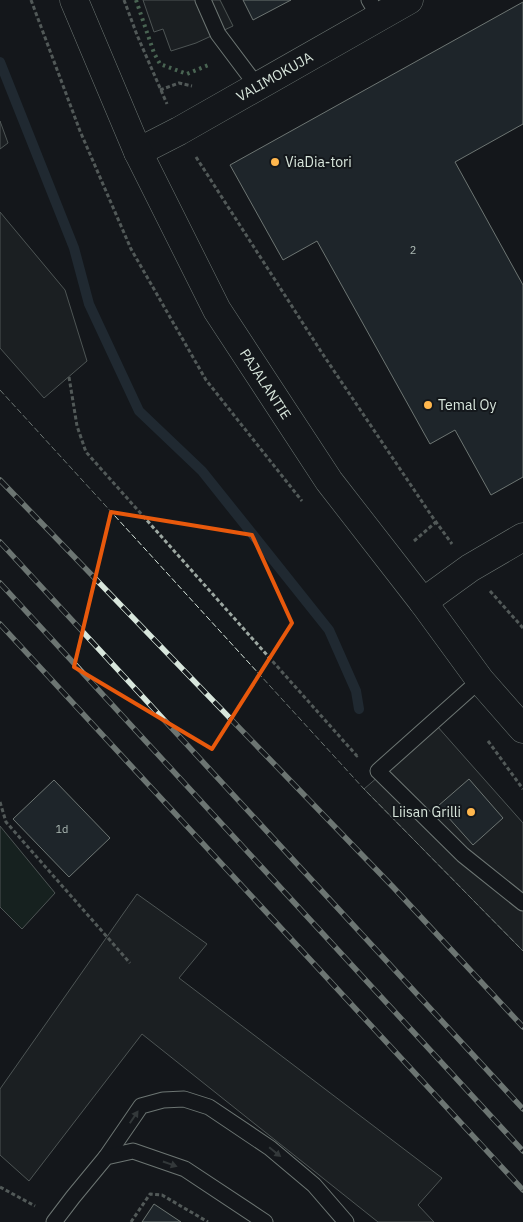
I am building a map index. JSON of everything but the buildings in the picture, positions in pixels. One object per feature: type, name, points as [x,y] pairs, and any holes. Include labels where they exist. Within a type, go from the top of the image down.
[{"type":"street","name":"PAJALANTIE","points":[[74,0],[138,152],[217,310],[329,481],[423,602],[480,680],[523,729]]},
{"type":"street","name":"VALIMOKUJA","points":[[138,152],[179,131],[257,86],[374,8],[410,0]]},
{"type":"street","points":[[423,602],[470,568],[523,537]]},
{"type":"lane","points":[[203,0],[218,34],[257,86]]},
{"type":"lane","points":[[480,680],[378,771],[463,855],[523,903]]},
{"type":"lane","points":[[55,1220],[106,1157],[141,1106],[164,1100],[184,1099],[209,1107],[270,1148],[314,1185],[346,1222]]},
{"type":"lane","points":[[106,1157],[133,1150],[185,1169],[264,1222]]},
{"type":"path","points":[[124,0],[137,35],[179,131],[322,353],[431,514],[470,568],[523,628]]},
{"type":"path","points":[[69,376],[78,426],[86,452],[357,756]]},
{"type":"path","points":[[0,802],[6,822],[130,963]]},
{"type":"path","points":[[0,1187],[55,1220]]},
{"type":"path","points":[[131,1222],[150,1194],[162,1195],[208,1222]]},
{"type":"highlighted area","points":[[111,512],[252,535],[292,623],[212,749],[74,667]]},
{"type":"green space","points":[[0,826],[55,893],[22,929],[0,907]]},
{"type":"shaded area","points":[[143,0],[220,0],[233,26],[196,43],[171,51],[163,29],[154,32]]},
{"type":"shaded area","points":[[0,121],[8,143],[0,149]]},
{"type":"shaded area","points":[[0,212],[65,290],[87,361],[44,398],[0,348]]},
{"type":"shaded area","points":[[437,726],[523,823],[523,951],[364,789]]},
{"type":"shaded area","points":[[137,894],[207,944],[179,978],[442,1178],[418,1205],[434,1222],[378,1222],[142,1034],[29,1181],[0,1155],[0,1089]]},
{"type":"waterway","points":[[0,62],[74,248],[89,304],[139,411],[202,471],[329,630],[356,691],[359,709]]},
{"type":"railway","points":[[0,480],[394,888],[523,1027]]},
{"type":"railway","points":[[0,542],[523,1109]]},
{"type":"railway","points":[[0,583],[523,1151]]},
{"type":"railway","points":[[0,624],[523,1190]]},
{"type":"hedge","points":[[136,0],[154,53],[160,64],[187,74],[211,64]]},
{"type":"fence","points":[[0,390],[364,789],[523,951]]},
{"type":"place","name":"ViaDia-tori","points":[[275,162]]},
{"type":"place","name":"Temal Oy","points":[[428,405]]},
{"type":"place","name":"Liisan Grilli","points":[[471,812]]}]
